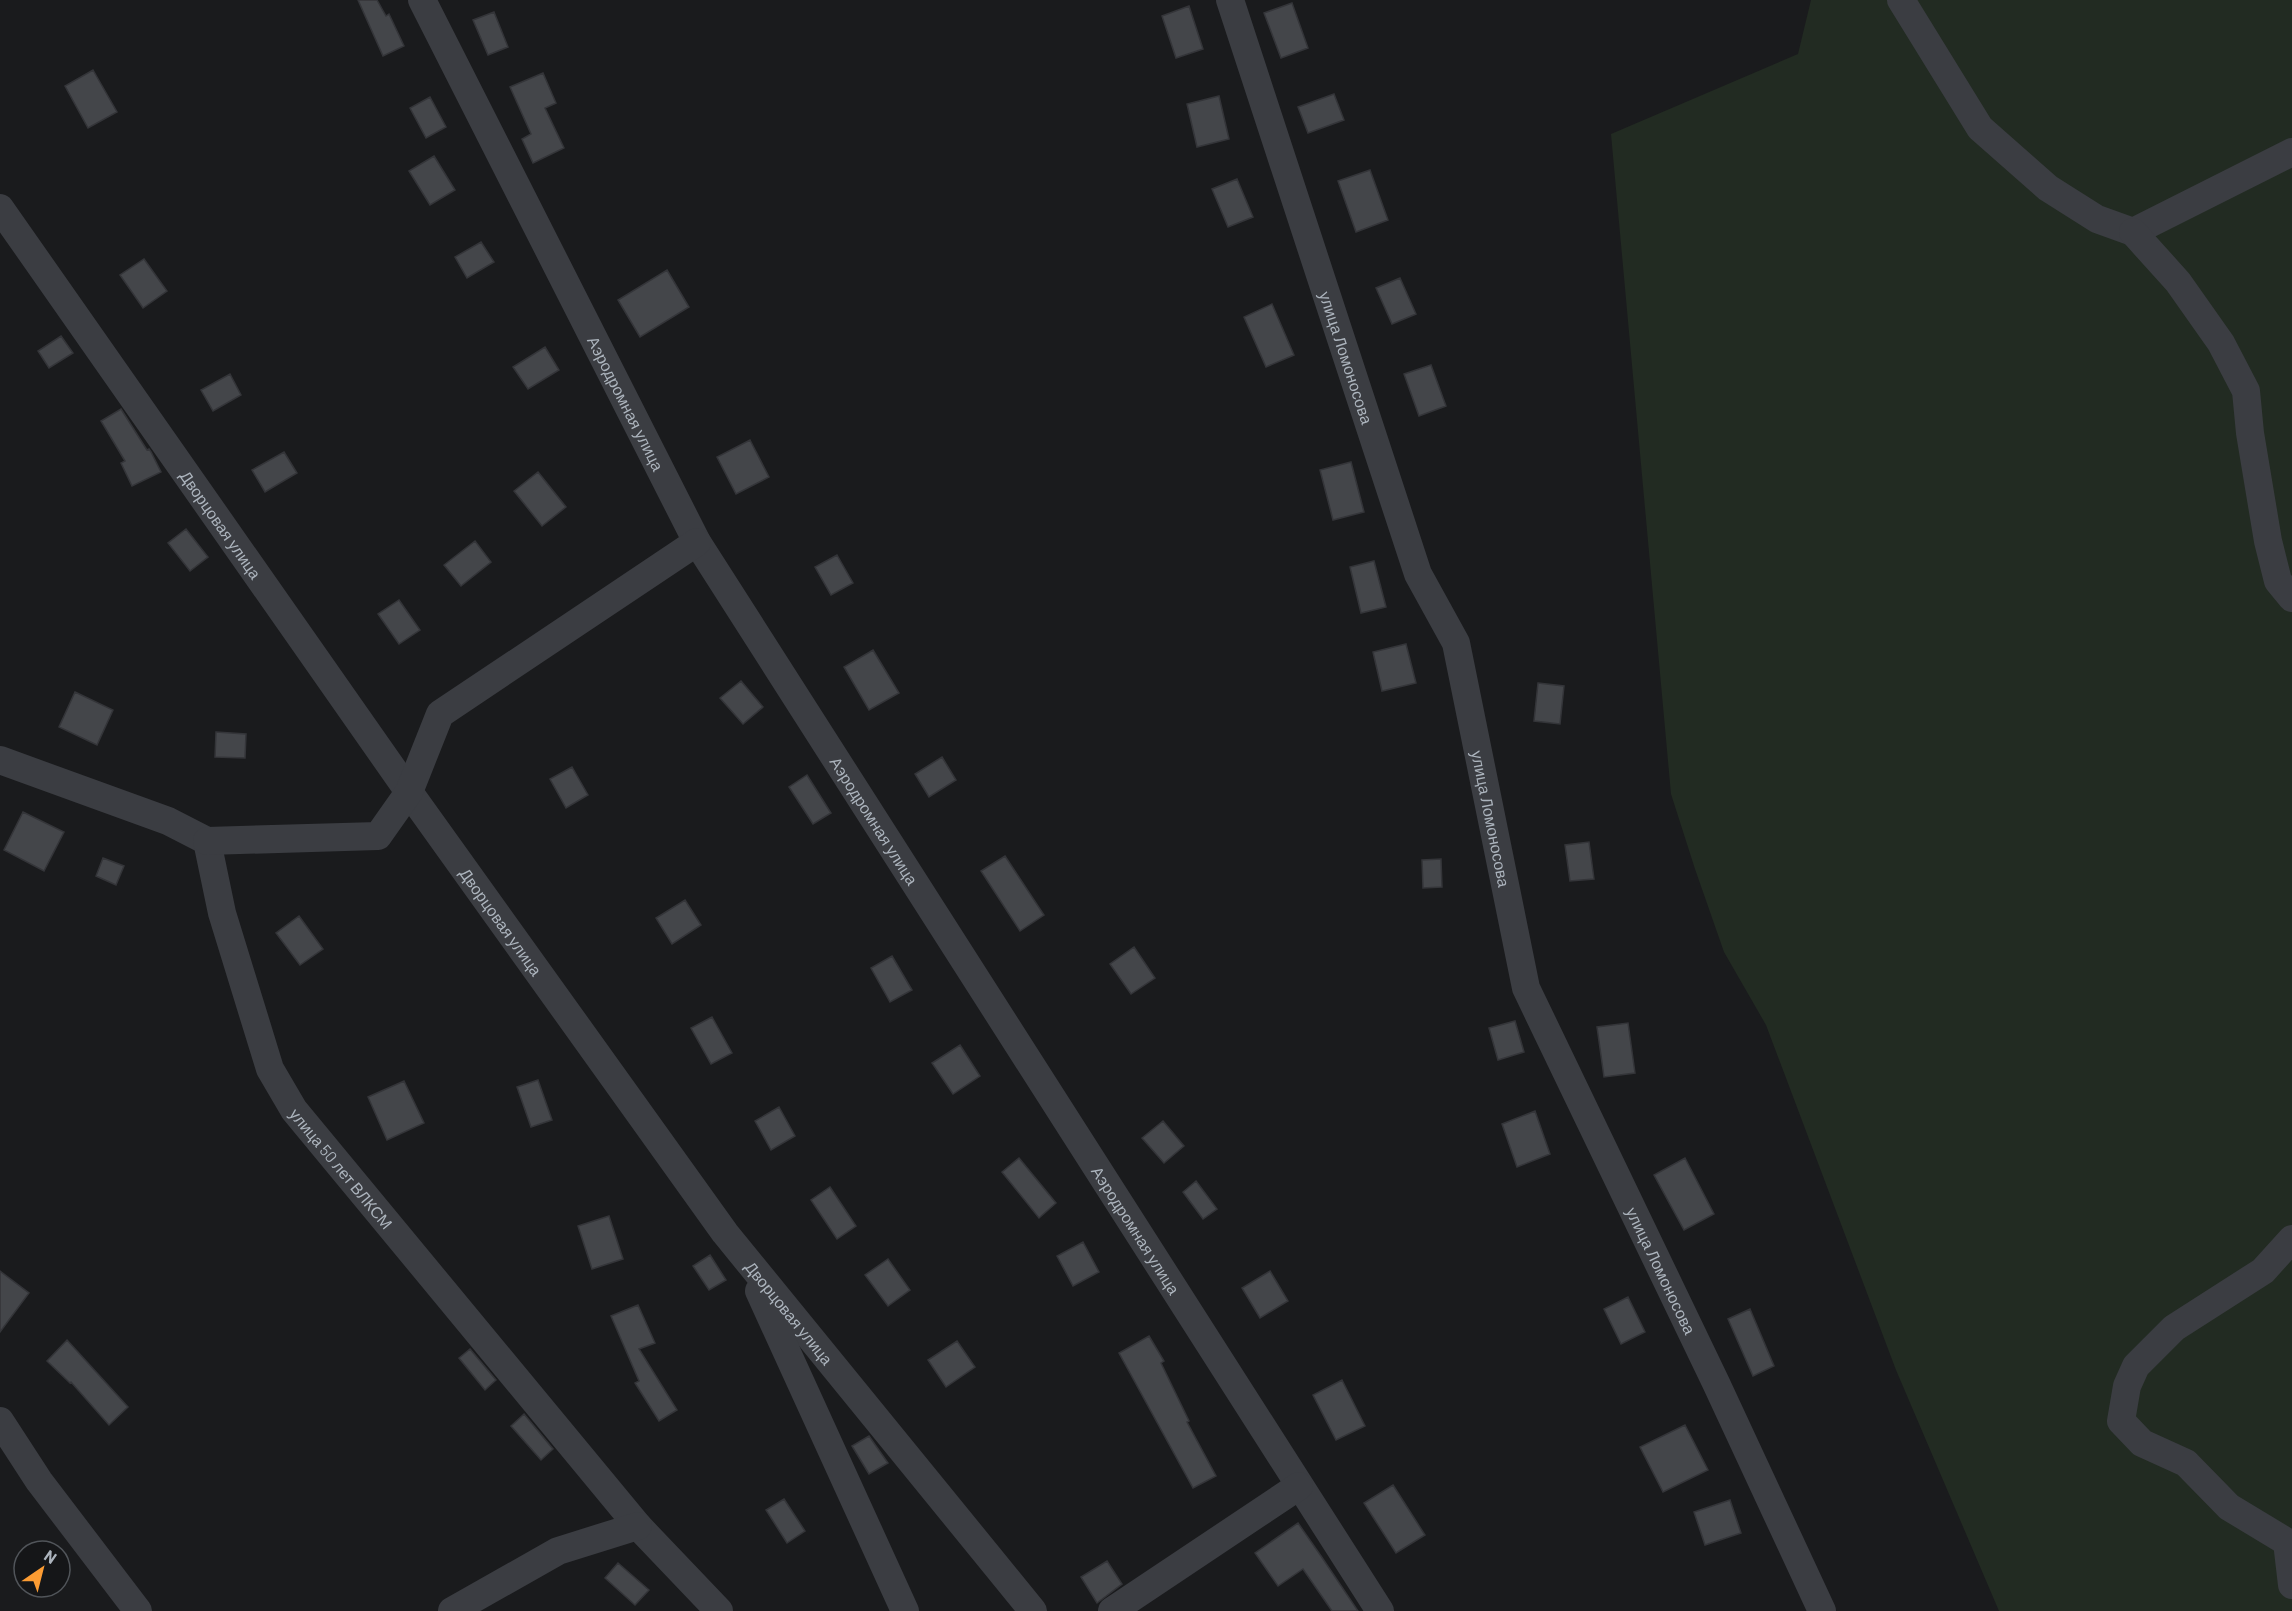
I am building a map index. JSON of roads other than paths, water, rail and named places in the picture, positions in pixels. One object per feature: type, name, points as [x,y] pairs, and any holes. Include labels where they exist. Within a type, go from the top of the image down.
[{"type":"street","name":"Аэродромная улица","points":[[422,0],[697,542],[1380,1611]]},
{"type":"street","name":"улица Ломоносова","points":[[1230,0],[1418,574],[1456,643],[1526,988],[1822,1611]]},
{"type":"street","points":[[1901,0],[1980,128],[2048,188],[2097,219],[2133,232],[2178,282],[2221,343],[2246,391],[2250,433],[2268,541],[2278,581],[2292,597]]},
{"type":"street","points":[[2133,232],[2292,152]]},
{"type":"street","name":"Дворцовая улица","points":[[0,208],[409,792],[725,1233],[1033,1611]]},
{"type":"street","points":[[0,760],[168,821],[207,841],[378,836],[409,792],[440,714],[697,542]]},
{"type":"street","name":"улица 50 лет ВЛКСМ","points":[[207,841],[222,913],[270,1069],[294,1110],[638,1526],[719,1611]]},
{"type":"street","points":[[2292,1239],[2263,1271],[2174,1328],[2136,1366],[2127,1386],[2121,1421],[2142,1443],[2186,1463],[2229,1507],[2287,1542],[2292,1585]]},
{"type":"street","points":[[742,1253],[905,1611]]},
{"type":"street","points":[[0,1421],[39,1481],[138,1611]]},
{"type":"street","points":[[1112,1611],[1299,1485]]},
{"type":"street","points":[[452,1611],[558,1551],[638,1526]]}]
